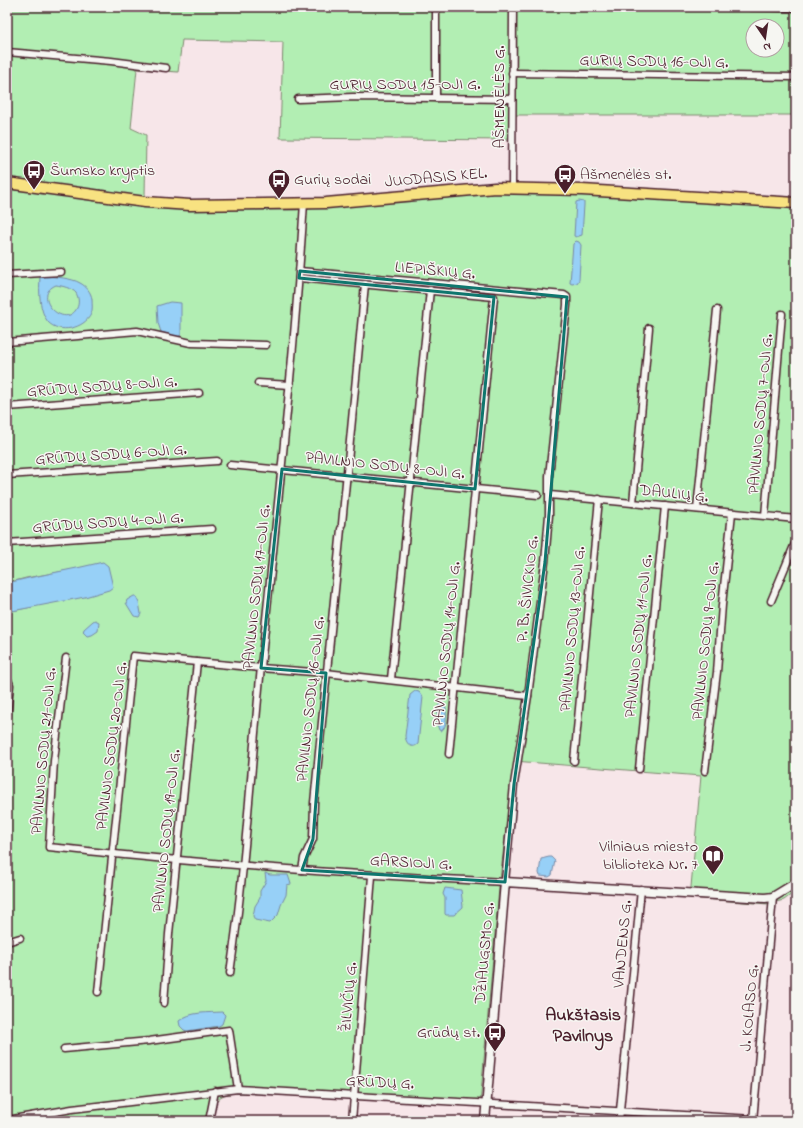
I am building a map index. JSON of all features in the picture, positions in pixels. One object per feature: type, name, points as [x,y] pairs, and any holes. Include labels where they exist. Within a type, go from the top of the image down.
[{"type":"main road","name":"JUODASIS KEL.","points":[[7,183],[145,202],[170,204],[332,202],[478,189],[512,188],[584,190],[796,203]]},
{"type":"street","points":[[436,7],[436,98]]},
{"type":"street","name":"AŠMENĖLĖS G.","points":[[512,188],[513,7]]},
{"type":"street","points":[[750,7],[796,8]]},
{"type":"street","points":[[7,52],[111,61],[166,68]]},
{"type":"street","name":"GURIŲ SODŲ 16-OJI G.","points":[[512,73],[796,77]]},
{"type":"street","name":"GURIŲ SODŲ 15-OJI G.","points":[[298,99],[512,99]]},
{"type":"street","name":"PAVILNIO SODŲ 17-OJI G.","points":[[230,973],[237,927],[261,668],[282,469],[304,203]]},
{"type":"street","points":[[7,276],[61,272]]},
{"type":"street","points":[[299,274],[365,284],[430,290],[390,679]]},
{"type":"street","name":"LIEPIŠKIŲ G.","points":[[299,274],[564,295],[566,297]]},
{"type":"street","name":"PAVILNIO SODŲ 16-OJI G.","points":[[302,870],[304,858],[313,839],[314,803],[326,673],[365,284]]},
{"type":"street","name":"PAVILNIO SODŲ 14-OJI G.","points":[[430,290],[494,297],[449,754]]},
{"type":"street","name":"P. B. ŠIVICKIO G.","points":[[505,882],[514,784],[528,696],[545,562],[550,495],[549,476],[567,305],[566,297]]},
{"type":"street","points":[[697,509],[717,310]]},
{"type":"street","name":"PAVILNIO SODŲ 7-OJI G.","points":[[765,516],[782,314]]},
{"type":"street","points":[[633,503],[649,328]]},
{"type":"street","points":[[7,342],[137,331],[191,343],[266,345]]},
{"type":"street","points":[[258,383],[290,385]]},
{"type":"street","name":"GRŪDŲ SODŲ 8-OJI G.","points":[[7,407],[199,393]]},
{"type":"street","name":"GRŪDŲ SODŲ 6-OJI G.","points":[[7,474],[217,461]]},
{"type":"street","name":"PAVILNIO SODŲ 8-OJI G.","points":[[230,464],[538,495]]},
{"type":"street","name":"DAULIŲ G.","points":[[550,495],[796,519]]},
{"type":"street","name":"PAVILNIO SODŲ 13-OJI G.","points":[[574,761],[599,499]]},
{"type":"street","name":"PAVILNIO SODŲ 11-OJI G.","points":[[639,769],[665,506]]},
{"type":"street","name":"PAVILNIO SODŲ 9-OJI G.","points":[[705,771],[718,672],[722,605],[732,513]]},
{"type":"street","name":"GRŪDŲ SODŲ 4-OJI G.","points":[[7,543],[212,529]]},
{"type":"street","points":[[770,601],[796,541]]},
{"type":"street","name":"PAVILNIO SODŲ 20-OJI G.","points":[[98,992],[133,656],[390,679],[528,696]]},
{"type":"street","name":"PAVILNIO SODŲ 21-OJI G.","points":[[49,847],[54,760],[66,658]]},
{"type":"street","name":"PAVILNIO SODŲ 19-OJI G.","points":[[164,1003],[169,934],[197,662]]},
{"type":"street","points":[[7,678],[10,685],[7,716]]},
{"type":"street","name":"GARSIOJI G.","points":[[49,847],[242,866],[372,876],[505,882],[757,898],[773,897]]},
{"type":"street","name":"ŽILVIČIŲ G.","points":[[352,1121],[372,876]]},
{"type":"street","name":"DŽIAUGSMO G.","points":[[485,1121],[505,882]]},
{"type":"street","points":[[773,897],[796,883]]},
{"type":"street","name":"VANDENS G.","points":[[619,1121],[641,890]]},
{"type":"street","name":"J. KOLASO G.","points":[[753,1120],[773,897]]},
{"type":"street","points":[[7,942],[20,938]]},
{"type":"street","points":[[64,1049],[230,1030],[238,1089]]},
{"type":"street","name":"GRŪDŲ G.","points":[[7,1120],[72,1109],[238,1089],[487,1102],[753,1120]]},
{"type":"street","points":[[208,1121],[215,1091]]},
{"type":"highlighted area","points":[[300,271],[567,297],[545,562],[514,784],[505,882],[302,870],[313,839],[326,673],[261,668],[282,469],[475,489],[494,297],[299,278]]},
{"type":"green space","points":[[7,7],[796,7],[796,115],[510,115],[509,140],[280,138],[283,42],[182,40],[178,72],[137,69],[131,128],[146,135],[145,197],[7,179]]},
{"type":"green space","points":[[7,189],[174,209],[296,210],[491,192],[521,192],[796,206],[796,891],[784,900],[768,904],[690,898],[701,776],[514,761],[499,888],[480,1105],[239,1093],[225,1095],[218,1100],[212,1121],[7,1121],[7,612],[36,606],[70,570],[7,583]]},
{"type":"water","points":[[576,202],[584,202],[582,235],[576,237],[574,236]]},
{"type":"water","points":[[576,241],[581,245],[579,280],[577,283],[572,284],[570,283],[573,244]]},
{"type":"water","points":[[47,276],[68,279],[77,281],[84,286],[92,299],[92,312],[88,319],[77,326],[65,329],[53,326],[48,322],[41,307],[40,277]],"holes":[[[56,285],[67,288],[76,293],[78,306],[72,314],[65,316],[58,314],[48,303],[47,296],[49,290]]]},
{"type":"water","points":[[170,302],[181,303],[181,335],[178,337],[161,332],[158,323],[157,306]]},
{"type":"water","points":[[103,562],[108,566],[113,587],[109,590],[85,597],[7,612],[7,583]]},
{"type":"water","points":[[136,596],[139,602],[141,614],[139,617],[134,616],[126,603],[127,600]]},
{"type":"water","points":[[95,620],[99,622],[98,631],[87,636],[83,632],[84,629]]},
{"type":"water","points":[[415,691],[419,692],[423,697],[418,744],[411,746],[406,741],[405,736],[410,695]]},
{"type":"water","points":[[443,704],[446,708],[446,724],[441,731],[439,730],[437,724],[438,706]]},
{"type":"water","points":[[549,857],[555,861],[552,875],[549,877],[540,876],[541,859]]},
{"type":"water","points":[[265,873],[270,875],[288,875],[291,884],[287,885],[286,895],[278,915],[270,923],[255,920],[253,916],[255,906],[260,898],[260,891],[266,881]]},
{"type":"water","points":[[445,888],[461,890],[463,907],[454,915],[445,914],[445,898],[443,894]]},
{"type":"water","points":[[222,1012],[225,1015],[222,1024],[219,1026],[187,1031],[180,1026],[179,1021],[194,1014]]},
{"type":"place","name":"Šumsko kryptis","points":[[34,190]]},
{"type":"place","name":"Ašmenėlės st.","points":[[565,194]]},
{"type":"place","name":"Gurių sodai","points":[[279,200]]},
{"type":"place","name":"Vilniaus miesto biblioteka Nr. 7","points":[[713,876]]},
{"type":"place","name":"Grūdų st.","points":[[495,1052]]},
{"type":"district","name":"Aukštasis Pavilnys","points":[[583,1026]]}]
